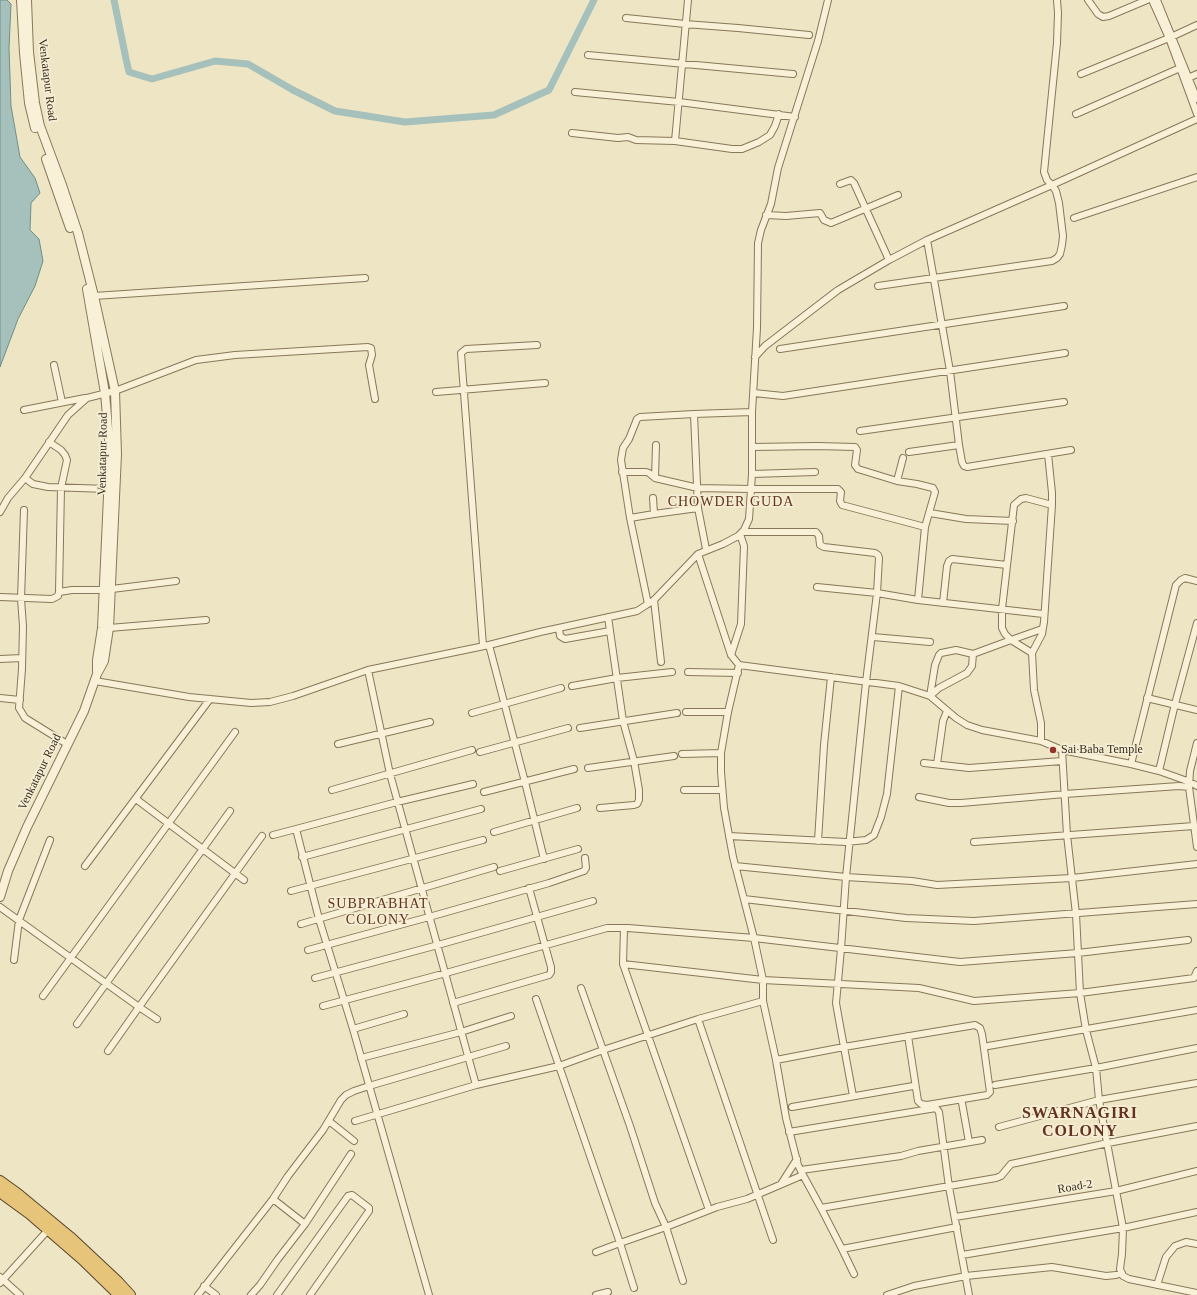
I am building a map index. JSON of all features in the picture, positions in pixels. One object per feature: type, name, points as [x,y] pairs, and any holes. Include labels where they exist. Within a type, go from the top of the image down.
[{"type":"highway","points":[[0,1181],[70,1237],[130,1295]]},
{"type":"highway","points":[[0,1192],[30,1214],[82,1259],[119,1295]]},
{"type":"street","points":[[21,0],[29,103],[35,127],[73,236],[89,297],[105,393],[110,452],[108,489],[108,589],[97,660],[96,678],[189,697],[251,703],[270,702],[293,696],[368,670],[486,646],[558,628],[637,611],[654,600],[698,554],[706,549],[723,544],[744,530],[749,518],[752,474],[752,412],[758,294],[758,243],[761,230],[771,204],[778,168],[818,41],[828,0]]},
{"type":"street","name":"Venkatapur Road","points":[[0,897],[8,871],[27,827],[84,711],[104,661],[109,628],[108,589],[117,454],[115,391],[94,296],[78,233],[40,126],[35,103],[29,52],[27,0]]},
{"type":"street","points":[[675,141],[688,0]]},
{"type":"street","points":[[878,286],[1052,261],[1057,258],[1061,249],[1062,236],[1059,203],[1052,185],[1047,180],[1044,172],[1057,44],[1057,0]]},
{"type":"street","points":[[1088,0],[1098,14],[1103,17],[1109,16],[1147,0]]},
{"type":"street","points":[[1152,0],[1170,37],[1186,79],[1197,114]]},
{"type":"street","points":[[1157,0],[1180,68],[1197,99]]},
{"type":"street","points":[[626,18],[809,35]]},
{"type":"street","points":[[1081,74],[1197,25]]},
{"type":"street","points":[[588,55],[793,74]]},
{"type":"street","points":[[1076,114],[1180,68]]},
{"type":"street","points":[[1186,79],[1197,74]]},
{"type":"street","points":[[575,92],[679,102],[795,117]]},
{"type":"street","points":[[572,133],[618,138],[628,137],[636,140],[675,141],[742,149],[759,142],[770,135],[779,114]]},
{"type":"street","points":[[755,356],[765,346],[838,290],[889,260],[927,240],[1197,119]]},
{"type":"street","points":[[1074,218],[1197,177]]},
{"type":"street","points":[[840,184],[851,180],[853,181],[889,260]]},
{"type":"street","points":[[766,215],[786,216],[820,213],[824,220],[830,223],[898,195]]},
{"type":"street","points":[[927,240],[950,371],[962,462],[967,467],[1071,450]]},
{"type":"street","points":[[94,296],[365,278]]},
{"type":"street","points":[[780,349],[1064,306]]},
{"type":"street","points":[[537,345],[466,350],[462,351],[460,356],[486,646],[505,704],[544,859]]},
{"type":"street","points":[[24,410],[115,391],[196,360],[206,358],[368,347],[371,348],[372,355],[369,365],[375,399]]},
{"type":"street","points":[[754,393],[783,396],[1065,353]]},
{"type":"street","points":[[54,365],[62,402]]},
{"type":"street","points":[[436,392],[545,383]]},
{"type":"street","points":[[0,512],[8,498],[25,478],[68,415],[87,398]]},
{"type":"street","points":[[860,431],[1064,402]]},
{"type":"street","points":[[648,604],[630,518],[621,460],[622,448],[629,439],[637,419],[649,416],[752,412]]},
{"type":"street","points":[[694,414],[698,508],[706,549]]},
{"type":"street","points":[[0,598],[52,599],[58,596],[61,488],[67,460],[61,450],[49,442]]},
{"type":"street","points":[[655,478],[656,445]]},
{"type":"street","points":[[909,452],[959,445]]},
{"type":"street","points":[[752,447],[855,447],[857,450],[855,465],[858,469],[898,481],[933,488],[935,492],[925,527],[918,600]]},
{"type":"street","points":[[1041,742],[1041,723],[1034,690],[1032,653],[1042,634],[1052,505],[1048,454]]},
{"type":"street","points":[[898,481],[903,458]]},
{"type":"street","points":[[622,472],[646,472],[655,478],[698,488],[751,490],[838,489],[841,492],[840,501],[842,505],[925,527]]},
{"type":"street","points":[[752,474],[815,472]]},
{"type":"street","points":[[25,478],[33,484],[48,487],[108,489]]},
{"type":"street","points":[[653,498],[654,514]]},
{"type":"street","points":[[1032,653],[1010,640],[1002,628],[1002,609],[1014,505],[1021,498],[1026,498],[1052,505]]},
{"type":"street","points":[[630,518],[698,508]]},
{"type":"street","points":[[24,510],[21,599],[22,658],[19,708],[26,718],[67,744]]},
{"type":"street","points":[[930,513],[966,519],[1013,521]]},
{"type":"street","points":[[741,533],[816,532],[819,536],[820,545],[824,547],[876,554],[879,558],[873,637],[866,682],[849,842],[836,1002],[853,1096]]},
{"type":"street","points":[[731,655],[741,624],[744,546],[741,533]]},
{"type":"street","points":[[698,554],[731,655],[740,666],[899,686],[930,696],[947,711],[967,725],[982,730],[1041,742],[1062,750],[1159,771],[1197,786]]},
{"type":"street","points":[[943,603],[947,566],[949,561],[952,559],[1007,565]]},
{"type":"street","points":[[1131,764],[1176,585],[1180,580],[1185,578],[1197,581]]},
{"type":"street","points":[[59,592],[72,590],[108,589],[176,581]]},
{"type":"street","points":[[817,587],[1043,614]]},
{"type":"street","points":[[654,600],[661,662]]},
{"type":"street","points":[[600,808],[637,804],[639,800],[639,790],[634,761],[623,721],[608,617]]},
{"type":"street","points":[[109,628],[206,620]]},
{"type":"street","points":[[1159,771],[1197,623]]},
{"type":"street","points":[[558,628],[560,636],[565,639],[610,631]]},
{"type":"street","points":[[930,696],[935,665],[941,653],[956,650],[973,654],[1042,629]]},
{"type":"street","points":[[873,637],[930,642]]},
{"type":"street","points":[[930,696],[946,685],[967,674],[972,666],[973,654]]},
{"type":"street","points":[[0,658],[22,658]]},
{"type":"street","points":[[740,666],[728,712],[721,754],[724,808],[735,866],[754,938],[763,980],[763,1001],[776,1060],[789,1132],[796,1159],[854,1274]]},
{"type":"street","points":[[368,670],[380,734],[397,802],[446,973],[476,1086]]},
{"type":"street","points":[[572,686],[617,678],[672,672]]},
{"type":"street","points":[[688,672],[738,673]]},
{"type":"street","points":[[818,841],[824,745],[831,677]]},
{"type":"street","points":[[730,836],[849,842],[866,840],[874,835],[881,817],[887,794],[899,686]]},
{"type":"street","points":[[472,713],[561,688]]},
{"type":"street","points":[[0,698],[20,700]]},
{"type":"street","points":[[1147,698],[1197,710]]},
{"type":"street","points":[[85,866],[210,699]]},
{"type":"street","points":[[937,764],[943,721],[947,711]]},
{"type":"street","points":[[686,712],[728,712]]},
{"type":"street","points":[[580,728],[677,713]]},
{"type":"street","points":[[338,744],[430,722]]},
{"type":"street","points":[[480,752],[568,728]]},
{"type":"street","points":[[44,996],[235,732]]},
{"type":"street","points":[[1197,743],[1190,771],[1194,826],[1197,844]]},
{"type":"street","points":[[332,790],[472,750]]},
{"type":"street","points":[[1062,750],[1067,835],[1076,914],[1080,993],[1086,1030],[1096,1068],[1100,1100],[1123,1228],[1120,1269],[1129,1279],[1197,1293]]},
{"type":"street","points":[[682,754],[721,754]]},
{"type":"street","points":[[588,768],[674,756]]},
{"type":"street","points":[[924,763],[969,768],[1062,761]]},
{"type":"street","points":[[484,792],[574,769]]},
{"type":"street","points":[[273,835],[397,802],[473,784]]},
{"type":"street","points":[[919,797],[949,803],[961,803],[1190,784]]},
{"type":"street","points":[[684,790],[722,790]]},
{"type":"street","points":[[136,799],[244,880]]},
{"type":"street","points":[[494,832],[577,808]]},
{"type":"street","points":[[302,857],[481,809]]},
{"type":"street","points":[[77,1024],[230,811]]},
{"type":"street","points":[[974,842],[1194,826]]},
{"type":"street","points":[[296,829],[319,919],[353,1029],[429,1295]]},
{"type":"street","points":[[108,1051],[262,836]]},
{"type":"street","points":[[14,960],[19,920],[50,840]]},
{"type":"street","points":[[291,891],[483,840]]},
{"type":"street","points":[[500,872],[578,849]]},
{"type":"street","points":[[308,950],[430,917],[584,871],[586,868],[585,858]]},
{"type":"street","points":[[735,866],[846,877],[912,881],[936,885],[1072,878],[1197,864]]},
{"type":"street","points":[[301,924],[494,867]]},
{"type":"street","points":[[453,1003],[549,974],[551,972],[551,967],[530,888]]},
{"type":"street","points":[[744,899],[844,912],[906,918],[974,921],[1197,904]]},
{"type":"street","points":[[315,978],[438,946],[537,916],[593,901]]},
{"type":"street","points":[[0,907],[157,1019]]},
{"type":"street","points":[[323,1006],[604,928],[624,928],[754,938],[960,962],[1078,953],[1188,940]]},
{"type":"street","points":[[624,928],[623,964],[709,1210]]},
{"type":"street","points":[[623,964],[763,980],[918,988],[974,1001],[1080,993],[1194,978],[1197,971]]},
{"type":"street","points":[[581,988],[630,1126],[655,1203],[666,1227],[683,1282]]},
{"type":"street","points":[[536,999],[634,1288]]},
{"type":"street","points":[[355,1121],[476,1086],[559,1066],[698,1018],[763,1001]]},
{"type":"street","points":[[988,1046],[1197,1010]]},
{"type":"street","points":[[353,1029],[404,1014]]},
{"type":"street","points":[[361,1058],[461,1032],[511,1016]]},
{"type":"street","points":[[698,1018],[773,1240]]},
{"type":"street","points":[[776,1060],[844,1047],[965,1026],[975,1025],[980,1028],[990,1092],[987,1095],[927,1105],[921,1104],[918,1101],[908,1036]]},
{"type":"street","points":[[198,1295],[273,1199],[288,1176],[329,1121],[341,1100],[346,1095],[369,1086],[506,1046]]},
{"type":"street","points":[[995,1085],[1096,1068],[1197,1048]]},
{"type":"street","points":[[999,1127],[1100,1100],[1197,1083]]},
{"type":"street","points":[[792,1107],[913,1086]]},
{"type":"street","points":[[962,1103],[969,1142]]},
{"type":"street","points":[[789,1132],[936,1108],[939,1112],[949,1187],[969,1295]]},
{"type":"street","points":[[329,1121],[354,1141]]},
{"type":"street","points":[[821,1208],[996,1178],[1001,1176],[1011,1164],[1197,1126]]},
{"type":"street","points":[[596,1252],[709,1210],[758,1194],[781,1184],[802,1172],[901,1156],[918,1151],[982,1140]]},
{"type":"street","points":[[251,1295],[306,1224],[351,1154]]},
{"type":"street","points":[[781,1184],[796,1159]]},
{"type":"street","name":"Road-2","points":[[955,1217],[1116,1191],[1197,1170]]},
{"type":"street","points":[[277,1295],[348,1196],[352,1195],[369,1208],[369,1211],[310,1295]]},
{"type":"street","points":[[273,1199],[306,1224]]},
{"type":"street","points":[[962,1256],[1123,1228],[1197,1212]]},
{"type":"street","points":[[842,1249],[957,1227]]},
{"type":"street","points":[[20,1295],[1,1280],[48,1230]]},
{"type":"street","points":[[1157,1285],[1166,1257],[1175,1246],[1186,1242],[1197,1244]]},
{"type":"street","points":[[887,1295],[914,1286],[966,1276],[1052,1266],[1106,1276],[1116,1276],[1122,1273]]},
{"type":"street","points":[[204,1286],[216,1295]]},
{"type":"street","points":[[596,1295],[608,1292]]},
{"type":"water","points":[[0,0],[7,0],[11,4],[9,48],[11,106],[20,157],[35,178],[40,193],[31,203],[30,230],[39,239],[43,261],[35,286],[18,319],[0,367]]},
{"type":"waterway","points":[[114,0],[129,72],[152,79],[215,61],[248,64],[293,90],[335,111],[405,122],[494,115],[549,90],[594,0]]},
{"type":"place","name":"Sai Baba Temple","points":[[1053,750]]},
{"type":"district","name":"CHOWDER GUDA","points":[[731,502]]},
{"type":"district","name":"SUBPRABHAT COLONY","points":[[378,912]]},
{"type":"district","name":"SWARNAGIRI COLONY","points":[[1080,1123]]}]
